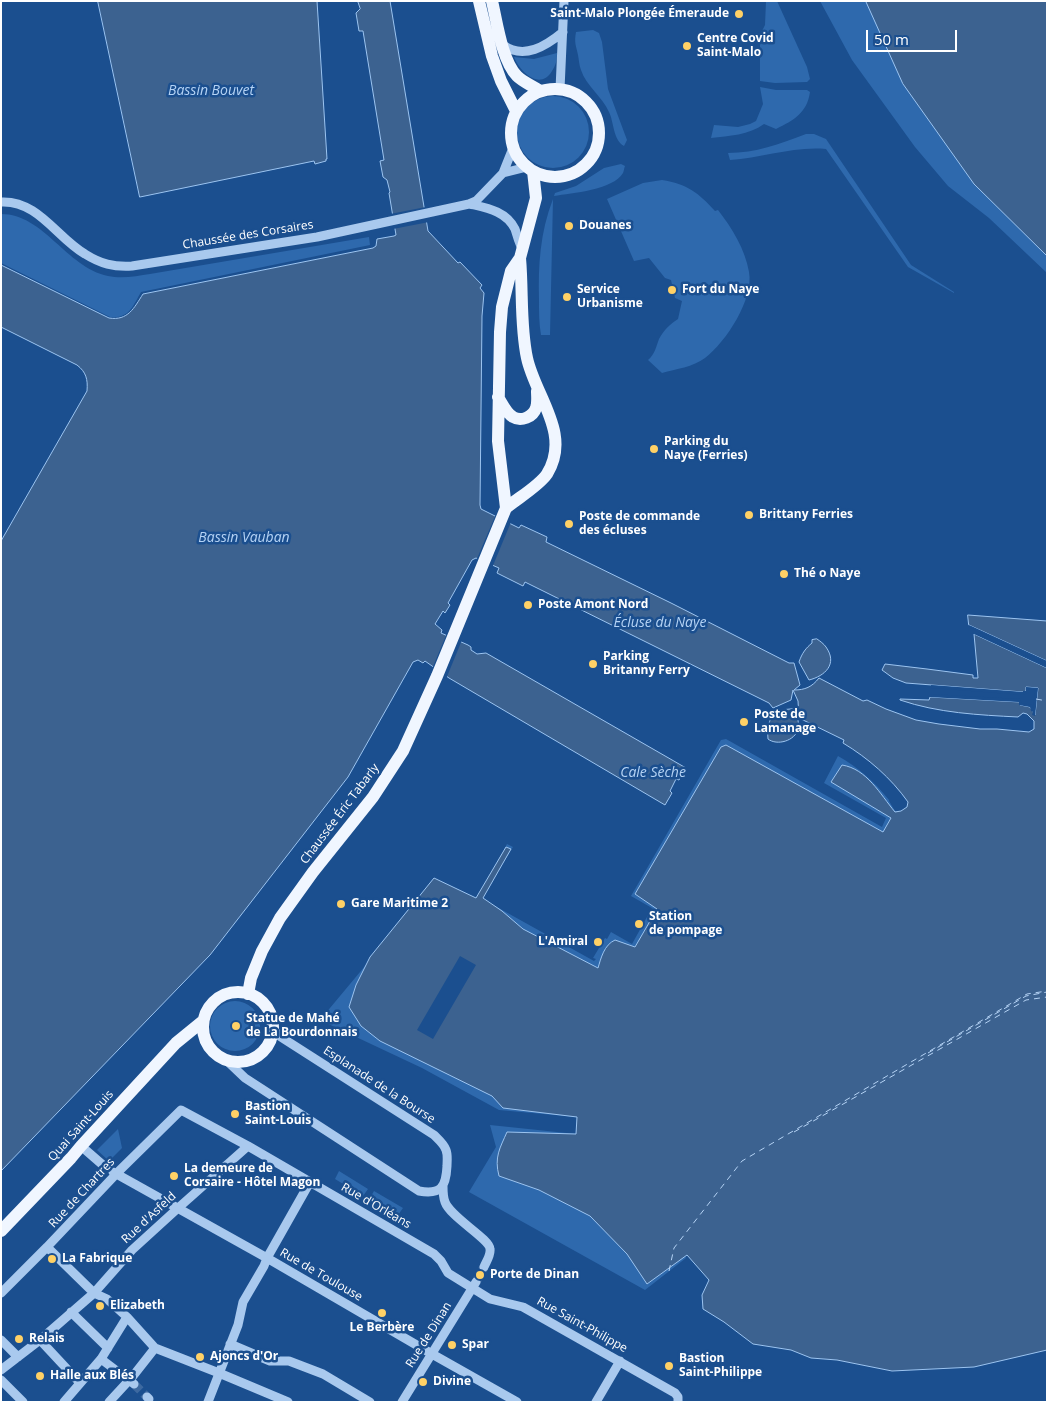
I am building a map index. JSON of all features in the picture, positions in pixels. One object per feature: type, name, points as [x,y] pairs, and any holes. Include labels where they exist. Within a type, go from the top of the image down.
[{"type":"main road","points":[[480,1],[492,56],[501,81],[516,111]]},
{"type":"main road","points":[[492,1],[508,65],[518,77],[540,91]]},
{"type":"main road","points":[[560,89],[573,92],[584,99],[593,110],[598,122],[597,148],[590,160],[580,169],[569,175],[544,176],[521,162],[513,148],[511,129],[516,111],[522,102],[540,91],[560,89]]},
{"type":"main road","name":"Chaussée Éric Tabarly","points":[[248,994],[251,978],[262,951],[280,918],[313,872],[373,797],[403,751],[437,676],[506,508],[498,441],[500,332],[502,307],[511,271],[521,253],[536,198],[530,169]]},
{"type":"main road","name":"Chaussée Éric Tabarly","points":[[536,198],[556,177]]},
{"type":"main road","name":"Chaussée Éric Tabarly","points":[[506,508],[547,474],[554,458],[556,442],[554,424],[537,388],[523,338],[521,253]]},
{"type":"main road","name":"Chaussée Éric Tabarly","points":[[498,397],[508,413],[513,417],[524,419],[532,414],[536,407],[537,388]]},
{"type":"main road","points":[[242,992],[248,994],[266,1006],[272,1018],[272,1035],[267,1047],[255,1057],[240,1062],[225,1059],[218,1056],[208,1045],[204,1034],[203,1021],[205,1015],[211,1005],[220,997],[231,993],[242,992]]},
{"type":"main road","name":"Quai Saint-Louis","points":[[1,1231],[176,1043],[203,1021]]},
{"type":"main road","points":[[182,1039],[208,1045]]},
{"type":"street","points":[[560,89],[564,1]]},
{"type":"street","points":[[503,46],[511,51],[534,50],[550,43],[563,32]]},
{"type":"street","name":"Chaussée des Corsaires","points":[[1,202],[18,204],[34,212],[54,227],[83,254],[106,264],[116,266],[157,262],[317,237],[465,205],[476,201],[503,173],[513,148]]},
{"type":"street","points":[[503,173],[530,169]]},
{"type":"street","points":[[465,205],[489,208],[507,218],[516,231],[521,253]]},
{"type":"street","name":"Esplanade de la Bourse","points":[[273,1028],[284,1039],[434,1135],[446,1149],[446,1175],[443,1186]]},
{"type":"street","points":[[225,1059],[245,1078],[419,1191],[436,1192],[443,1186]]},
{"type":"street","name":"Rue d'Orléans","points":[[181,1110],[248,1146],[434,1254],[448,1273],[474,1285]]},
{"type":"street","name":"Rue de Chartres","points":[[1,1293],[47,1248],[114,1173],[181,1110]]},
{"type":"street","points":[[81,1146],[104,1166]]},
{"type":"street","name":"Rue d'Asfeld","points":[[1,1370],[40,1340],[94,1293],[132,1250],[176,1208],[248,1146]]},
{"type":"street","name":"Rue de Toulouse","points":[[114,1173],[267,1258],[517,1402]]},
{"type":"street","points":[[208,1402],[238,1325],[243,1302],[310,1182]]},
{"type":"street","points":[[443,1186],[445,1202],[458,1219],[489,1245],[490,1249],[484,1267]]},
{"type":"street","points":[[47,1248],[94,1293],[107,1299],[128,1317],[155,1348],[288,1402]]},
{"type":"street","name":"Rue de Dinan","points":[[402,1402],[474,1285]]},
{"type":"street","name":"Rue Saint-Philippe","points":[[474,1285],[490,1299],[523,1307],[620,1360],[676,1397]]},
{"type":"street","points":[[70,1312],[108,1348]]},
{"type":"street","points":[[65,1401],[101,1359],[128,1317]]},
{"type":"street","points":[[1,1340],[18,1357]]},
{"type":"street","points":[[40,1340],[80,1383]]},
{"type":"street","points":[[230,1344],[270,1361],[290,1361],[323,1374],[370,1402]]},
{"type":"street","points":[[109,1402],[132,1382],[155,1348]]},
{"type":"street","points":[[101,1359],[132,1382]]},
{"type":"street","points":[[596,1402],[620,1360]]},
{"type":"street","points":[[1,1380],[22,1402]]},
{"type":"shaded area","points":[[766,1],[777,1],[807,67],[810,79],[807,82],[775,83],[760,81],[760,35],[765,25]]},
{"type":"shaded area","points":[[820,1],[1047,1],[1047,273],[989,218],[948,186],[915,147],[852,60]]},
{"type":"shaded area","points":[[593,30],[599,33],[602,42],[608,89],[627,140],[624,146],[618,140],[606,106],[586,81],[580,66],[575,41],[576,32]]},
{"type":"shaded area","points":[[557,53],[553,69],[547,77],[542,79],[536,79],[525,73],[514,57],[534,59]]},
{"type":"shaded area","points":[[760,87],[776,90],[807,90],[810,92],[803,111],[776,129],[764,124],[745,133],[711,138],[714,125],[738,127],[756,121],[763,104]]},
{"type":"shaded area","points":[[553,96],[567,99],[579,106],[586,118],[589,132],[586,146],[579,158],[567,165],[553,168],[539,165],[527,158],[520,146],[517,132],[520,118],[527,106],[539,99]]},
{"type":"shaded area","points":[[806,134],[814,134],[826,139],[911,265],[954,293],[908,267],[826,149],[802,149],[730,160],[728,153],[758,150]]},
{"type":"shaded area","points":[[621,164],[625,166],[623,173],[611,183],[592,190],[554,196],[555,193],[576,186],[604,168]]},
{"type":"shaded area","points":[[662,180],[679,184],[692,190],[715,211],[718,210],[733,231],[741,247],[749,272],[749,283],[743,307],[737,319],[713,351],[695,364],[662,373],[648,360],[654,353],[663,333],[678,319],[682,301],[675,298],[671,280],[665,278],[649,258],[634,261],[607,199],[643,183]]},
{"type":"shaded area","points":[[553,199],[550,335],[541,335],[539,313],[540,262],[545,224]]},
{"type":"shaded area","points":[[1,214],[16,216],[30,222],[80,263],[93,271],[113,277],[145,275],[369,237],[370,245],[141,292],[133,307],[126,314],[110,317],[1,263]]},
{"type":"shaded area","points":[[726,739],[882,827],[886,818],[824,783],[838,756],[866,775],[889,800],[895,811],[909,819],[585,1116],[675,1237],[686,1258],[645,1290],[469,1192],[496,1147],[490,1125],[576,1134],[577,1117],[499,1110],[422,1068],[320,1020],[435,882],[475,900],[507,844],[513,847],[482,897],[486,901],[594,961],[596,959],[593,958],[605,938],[607,939],[611,932],[632,944],[652,908],[631,896],[721,740]]},
{"type":"shaded area","points":[[240,1001],[253,1008],[259,1016],[259,1036],[253,1044],[245,1050],[230,1051],[217,1044],[211,1036],[210,1021],[217,1008],[225,1002]]},
{"type":"shaded area","points":[[118,1129],[122,1148],[109,1161],[97,1150]]},
{"type":"shaded area","points":[[339,1171],[368,1189],[363,1196],[335,1179]]},
{"type":"shaded area","points":[[374,1191],[403,1208],[398,1215],[370,1198]]},
{"type":"water","name":"Bassin Bouvet","points":[[98,1],[317,1],[326,161],[315,164],[314,161],[140,197]]},
{"type":"water","points":[[358,1],[390,1],[428,231],[482,285],[480,288],[484,293],[482,316],[481,509],[519,528],[521,525],[547,537],[546,542],[789,663],[794,663],[800,685],[794,690],[808,687],[819,678],[863,701],[867,700],[916,720],[980,729],[1029,732],[1034,729],[1034,721],[1027,714],[1023,713],[1018,717],[959,713],[929,708],[900,699],[929,700],[930,697],[1020,702],[1020,705],[1030,707],[1035,715],[1038,688],[1026,687],[1026,691],[1023,692],[906,683],[893,678],[882,670],[885,664],[973,675],[973,678],[978,678],[974,634],[1047,668],[1047,1350],[974,1367],[892,1371],[837,1360],[811,1358],[791,1350],[753,1344],[703,1309],[702,1295],[709,1280],[687,1255],[647,1284],[627,1254],[590,1216],[539,1190],[499,1176],[497,1158],[507,1132],[576,1134],[577,1117],[503,1108],[492,1096],[380,1041],[361,1026],[349,1007],[356,985],[370,957],[434,878],[476,898],[506,847],[511,849],[483,898],[523,929],[598,968],[606,948],[611,942],[615,940],[635,947],[657,909],[635,894],[721,747],[726,745],[883,832],[891,818],[831,782],[842,765],[851,767],[866,777],[895,812],[907,807],[908,802],[887,777],[861,755],[843,743],[844,740],[799,718],[798,701],[793,690],[791,700],[773,708],[769,703],[525,582],[523,586],[497,573],[499,568],[476,558],[472,560],[448,603],[450,605],[445,613],[443,611],[435,624],[442,630],[441,633],[468,645],[477,654],[486,653],[686,768],[679,780],[676,779],[670,791],[672,793],[665,805],[449,678],[425,661],[423,663],[418,660],[413,662],[348,777],[210,955],[1,1171],[1,541],[87,391],[87,379],[77,365],[1,327],[1,265],[109,318],[116,318],[130,312],[143,294],[373,248],[376,246],[377,239],[396,235],[390,192],[387,180],[383,177],[380,161],[384,160],[363,31],[359,31],[356,13],[360,9]]},
{"type":"water","points":[[866,1],[1047,1],[1047,256],[974,184],[903,84]]},
{"type":"water","points":[[968,615],[1047,621],[1047,661],[969,625]]},
{"type":"water","points":[[817,639],[825,646],[831,659],[825,672],[809,680],[799,662],[804,651],[812,643],[812,640]]},
{"type":"water","points":[[794,709],[798,719],[798,726],[793,737],[781,742],[768,739],[769,725],[774,711]]},
{"type":"pier","points":[[426,207],[429,222],[393,229],[390,214]]},
{"type":"pier","points":[[496,514],[511,522],[492,568],[476,561]]},
{"type":"pier","points":[[969,625],[1047,661],[1047,664],[970,628]]},
{"type":"pier","points":[[972,632],[1047,665],[1047,668],[974,634]]},
{"type":"pier","points":[[447,633],[462,640],[446,679],[432,669]]},
{"type":"pier","points":[[931,685],[1023,692],[1026,691],[1026,687],[1038,688],[1035,716],[1032,715],[1033,712],[1030,707],[1019,705],[1019,702],[930,697],[930,694],[1020,699],[1022,703],[1032,705],[1033,708],[1035,690],[1028,689],[1028,693],[1023,695],[931,688]]},
{"type":"pier","points":[[460,956],[476,965],[433,1039],[417,1030]]},
{"type":"ferry route","points":[[1036,699],[1047,701]]},
{"type":"ferry route","points":[[669,1271],[674,1248],[742,1161],[1027,994],[1047,991]]},
{"type":"ferry route","points":[[928,1053],[1026,996],[1047,992]]},
{"type":"ferry route","points":[[794,1132],[1026,1000],[1047,997]]},
{"type":"tunnel","points":[[476,1282],[484,1267]]},
{"type":"tunnel","points":[[134,1384],[147,1397]]},
{"type":"place","name":"Saint-Malo Plongée Émeraude","points":[[739,14]]},
{"type":"place","name":"Centre Covid Saint-Malo","points":[[687,46]]},
{"type":"place","name":"Douanes","points":[[569,226]]},
{"type":"place","name":"Fort du Naye","points":[[672,290]]},
{"type":"place","name":"Service Urbanisme","points":[[567,297]]},
{"type":"place","name":"Parking du Naye (Ferries)","points":[[654,449]]},
{"type":"place","name":"Brittany Ferries","points":[[749,515]]},
{"type":"place","name":"Poste de commande des écluses","points":[[569,524]]},
{"type":"place","name":"Thé o Naye","points":[[784,574]]},
{"type":"place","name":"Poste Amont Nord","points":[[528,605]]},
{"type":"place","name":"Parking Britanny Ferry","points":[[593,664]]},
{"type":"place","name":"Poste de Lamanage","points":[[744,722]]},
{"type":"place","name":"Gare Maritime 2","points":[[341,904]]},
{"type":"place","name":"Station de pompage","points":[[639,924]]},
{"type":"place","name":"L'Amiral","points":[[598,942]]},
{"type":"place","name":"Statue de Mahé de La Bourdonnais","points":[[236,1026]]},
{"type":"place","name":"Bastion Saint-Louis","points":[[235,1114]]},
{"type":"place","name":"La demeure de Corsaire - Hôtel Magon","points":[[174,1176]]},
{"type":"place","name":"La Fabrique","points":[[52,1259]]},
{"type":"place","name":"Porte de Dinan","points":[[480,1275]]},
{"type":"place","name":"Elizabeth","points":[[100,1306]]},
{"type":"place","name":"Le Berbère","points":[[382,1313]]},
{"type":"place","name":"Relais","points":[[19,1339]]},
{"type":"place","name":"Spar","points":[[452,1345]]},
{"type":"place","name":"Ajoncs d'Or","points":[[200,1357]]},
{"type":"place","name":"Bastion Saint-Philippe","points":[[669,1366]]},
{"type":"place","name":"Halle aux Blés","points":[[40,1376]]},
{"type":"place","name":"Divine","points":[[423,1382]]},
{"type":"water label","name":"Bassin Vauban","points":[[244,538]]},
{"type":"water label","name":"Écluse du Naye","points":[[660,623]]},
{"type":"water label","name":"Cale Sèche","points":[[653,773]]}]
